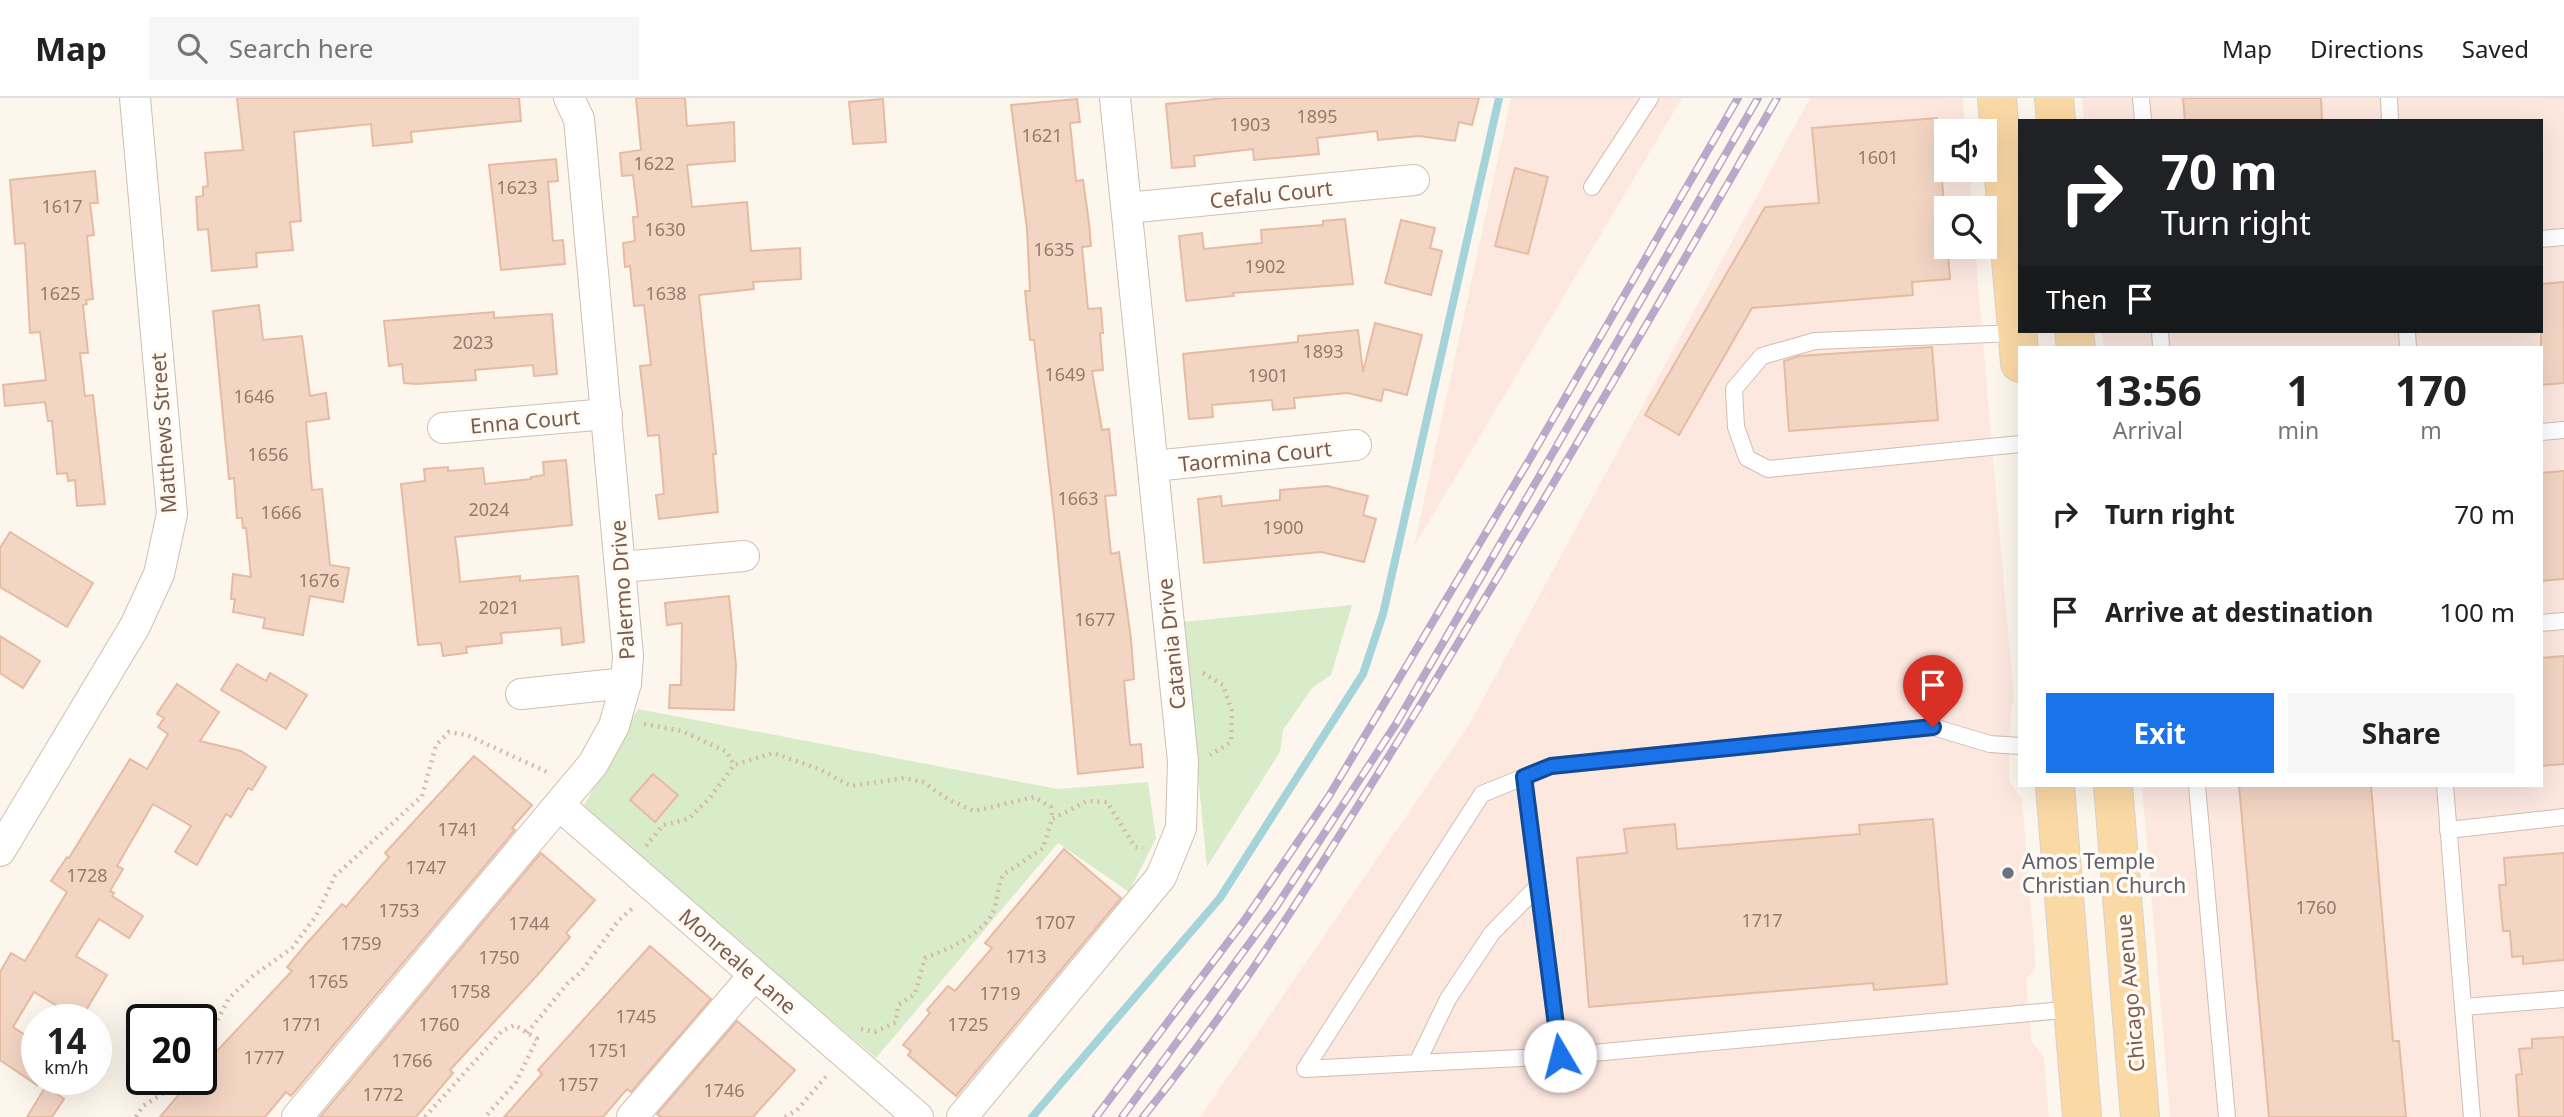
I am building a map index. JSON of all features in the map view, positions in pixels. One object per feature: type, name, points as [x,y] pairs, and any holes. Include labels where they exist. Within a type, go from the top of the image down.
[{"type":"main road","points":[[1997,98],[2018,348]]},
{"type":"main road","points":[[2054,98],[2056,119]]},
{"type":"main road","points":[[2055,787],[2082,1117]]},
{"type":"main road","name":"Chicago Avenue","points":[[2113,787],[2140,1117]]},
{"type":"street","name":"Matthews Street","points":[[0,851],[135,626],[159,575],[172,514],[135,98]]},
{"type":"street","name":"Catania Drive","points":[[962,1117],[1161,877],[1181,828],[1183,761],[1115,98]]},
{"type":"street","name":"Palermo Drive","points":[[297,1117],[593,764],[622,697],[628,656],[622,567],[579,105]]},
{"type":"street","name":"Cefalu Court","points":[[1127,208],[1414,180]]},
{"type":"street","name":"Enna Court","points":[[443,428],[607,414]]},
{"type":"street","name":"Taormina Court","points":[[1154,466],[1356,445]]},
{"type":"street","points":[[622,567],[744,556]]},
{"type":"street","points":[[521,694],[622,697]]},
{"type":"street","name":"Monreale Lane","points":[[567,795],[653,887],[918,1117]]},
{"type":"street","points":[[632,1117],[754,975]]},
{"type":"lane","points":[[1592,187],[1650,98]]},
{"type":"lane","points":[[2141,98],[2143,119]]},
{"type":"lane","points":[[2389,98],[2390,119]]},
{"type":"lane","points":[[2543,239],[2564,237]]},
{"type":"lane","points":[[2018,348],[1815,341],[1762,356],[1734,389],[1736,427],[1747,458],[1768,469],[2018,444]]},
{"type":"lane","points":[[2543,432],[2564,430]]},
{"type":"lane","points":[[2543,623],[2564,621]]},
{"type":"lane","points":[[2018,746],[1990,744],[1933,727],[1551,766],[1482,794],[1305,1069],[1560,1056],[2074,1009]]},
{"type":"lane","points":[[1524,777],[1560,1056]]},
{"type":"lane","points":[[2197,787],[2227,1117]]},
{"type":"lane","points":[[2445,787],[2472,1117]]},
{"type":"lane","points":[[2448,830],[2564,817]]},
{"type":"lane","points":[[1417,1063],[1448,999],[1492,933],[1538,886]]},
{"type":"lane","points":[[2463,1007],[2564,999]]},
{"type":"path","points":[[1196,669],[1223,685],[1232,711],[1231,743],[1202,761]]},
{"type":"path","points":[[622,697],[649,727],[682,731],[727,752],[734,765]]},
{"type":"path","points":[[217,1021],[229,998],[253,976],[292,948],[316,916],[335,876],[422,796],[436,745],[449,732],[467,735],[567,795]]},
{"type":"path","points":[[639,855],[663,825],[688,819],[709,799],[734,765],[773,753],[819,769],[851,786],[904,778],[923,782],[949,800],[974,811],[1034,797],[1051,807],[1052,819],[1044,848],[1003,874],[997,888],[994,908],[986,924],[946,951],[926,958],[915,994],[898,1004],[896,1023],[875,1032],[852,1024]]},
{"type":"path","points":[[1052,819],[1087,801],[1107,802],[1135,848],[1145,848],[1170,860]]},
{"type":"path","points":[[527,1033],[567,984],[581,972],[618,921],[653,887]]},
{"type":"path","points":[[425,1117],[502,1031],[515,1025],[537,1039],[516,1082],[485,1117]]},
{"type":"path","points":[[785,1117],[797,1111],[846,1054]]},
{"type":"path","points":[[136,1117],[143,1106],[160,1095]]},
{"type":"shaded area","points":[[1511,98],[1682,98],[1414,547]]},
{"type":"shaded area","points":[[1810,98],[1963,98],[1964,119],[1934,119],[1934,182],[1970,182],[1971,196],[1934,196],[1934,259],[1976,259],[2014,701],[2011,707],[2009,781],[2022,799],[2036,968],[2026,979],[2032,1042],[2044,1058],[2049,1117],[1200,1117],[1470,723]]},
{"type":"shaded area","points":[[2082,98],[2564,98],[2564,1117],[2170,1117],[2142,787],[2543,787],[2543,346],[2104,346],[2102,333],[2543,333],[2543,119],[2084,119]]},
{"type":"green space","points":[[1352,605],[1331,675],[1312,688],[1283,730],[1280,752],[1207,867],[1183,622]]},
{"type":"green space","points":[[638,709],[1058,789],[1148,782],[1156,838],[1129,892],[1058,843],[876,1058],[582,809]]},
{"type":"building","points":[[237,98],[519,98],[521,121],[411,132],[412,142],[373,146],[371,124],[294,132],[301,221],[290,222],[293,250],[256,253],[257,267],[212,271],[208,229],[198,230],[196,197],[203,196],[203,187],[208,186],[205,153],[243,150]]},
{"type":"building","points":[[636,98],[685,98],[687,126],[734,122],[735,161],[687,165],[692,207],[747,202],[751,251],[800,248],[801,279],[753,282],[754,289],[699,295],[716,454],[713,454],[718,512],[659,519],[656,495],[664,494],[659,435],[648,436],[640,366],[651,365],[644,305],[634,306],[630,266],[625,267],[623,243],[635,241],[633,217],[638,217],[633,175],[622,176],[620,153],[641,150]]},
{"type":"building","points":[[1226,98],[1479,98],[1472,125],[1459,122],[1455,141],[1419,136],[1378,140],[1377,131],[1317,138],[1319,154],[1254,160],[1253,149],[1194,156],[1195,166],[1172,168],[1166,104]]},
{"type":"building","points":[[2183,98],[2321,98],[2322,119],[2185,119]]},
{"type":"building","points":[[883,99],[886,142],[853,144],[849,102]]},
{"type":"building","points":[[1077,99],[1080,122],[1070,123],[1076,181],[1083,180],[1089,223],[1091,246],[1082,247],[1088,309],[1101,308],[1103,333],[1100,333],[1103,370],[1092,371],[1102,430],[1109,429],[1116,495],[1105,496],[1111,554],[1119,552],[1131,639],[1134,679],[1124,681],[1130,745],[1141,744],[1143,767],[1078,774],[1055,525],[1034,340],[1030,340],[1025,291],[1030,291],[1027,229],[1011,105]]},
{"type":"building","points":[[1937,118],[1934,119],[1934,182],[1942,182],[1943,196],[1934,196],[1934,259],[1948,259],[1950,279],[1912,282],[1913,295],[1752,308],[1679,435],[1645,415],[1765,207],[1819,203],[1812,128]]},
{"type":"building","points":[[556,159],[558,181],[548,182],[553,241],[563,240],[565,264],[501,270],[489,165]]},
{"type":"building","points":[[1515,168],[1548,177],[1528,254],[1495,246]]},
{"type":"building","points":[[95,171],[98,203],[90,203],[94,235],[87,236],[93,299],[86,300],[87,304],[83,305],[88,353],[80,353],[85,396],[93,395],[105,504],[77,506],[75,480],[68,481],[67,473],[57,474],[52,421],[48,421],[45,402],[5,406],[3,385],[46,380],[40,332],[30,333],[25,243],[15,244],[10,180]]},
{"type":"building","points":[[1345,219],[1353,284],[1233,293],[1234,296],[1186,301],[1179,236],[1202,233],[1204,249],[1262,243],[1261,230],[1323,225],[1323,221]]},
{"type":"building","points":[[1401,220],[1435,228],[1430,248],[1442,251],[1431,295],[1385,283]]},
{"type":"building","points":[[2564,282],[2564,383],[2543,385],[2543,284]]},
{"type":"building","points":[[259,305],[263,340],[302,336],[310,396],[326,393],[329,419],[306,422],[312,490],[322,489],[330,565],[349,568],[343,602],[310,596],[303,635],[263,628],[265,618],[233,612],[235,599],[231,599],[233,574],[251,577],[246,528],[243,528],[242,518],[237,518],[234,478],[229,479],[213,311]]},
{"type":"building","points":[[494,312],[494,318],[552,314],[557,374],[534,376],[533,365],[475,370],[476,380],[416,384],[404,383],[402,364],[389,366],[384,321]]},
{"type":"building","points":[[1375,323],[1422,335],[1407,395],[1384,389],[1381,401],[1348,393],[1294,398],[1295,408],[1273,410],[1272,400],[1212,405],[1213,417],[1189,419],[1183,354],[1298,342],[1298,336],[1358,330],[1363,372]]},
{"type":"building","points":[[1932,347],[1938,420],[1789,431],[1784,361],[1799,356]]},
{"type":"building","points":[[566,460],[572,525],[455,537],[460,582],[520,576],[520,581],[578,576],[584,642],[562,645],[561,628],[501,633],[502,643],[466,647],[467,653],[443,656],[441,643],[418,645],[401,484],[425,481],[424,469],[448,467],[448,471],[483,468],[485,484],[531,479],[544,475],[543,462]]},
{"type":"building","points":[[2564,471],[2564,579],[2543,581],[2543,473]]},
{"type":"building","points":[[1327,486],[1368,496],[1363,515],[1376,519],[1364,562],[1321,552],[1204,563],[1198,499],[1221,496],[1222,506],[1280,500],[1280,490]]},
{"type":"building","points":[[10,532],[93,583],[67,627],[0,587],[0,548]]},
{"type":"building","points":[[729,596],[736,665],[734,710],[669,708],[670,685],[681,685],[682,623],[667,625],[665,603]]},
{"type":"building","points":[[0,636],[40,661],[23,688],[0,673]]},
{"type":"building","points":[[2564,656],[2564,764],[2543,766],[2543,658]]},
{"type":"building","points":[[237,664],[266,681],[270,673],[307,695],[286,729],[221,690]]},
{"type":"building","points":[[177,684],[219,712],[200,741],[241,751],[266,767],[252,790],[248,788],[231,817],[226,814],[197,865],[175,852],[191,826],[153,804],[117,866],[123,869],[110,891],[114,893],[112,896],[143,916],[129,938],[99,919],[76,956],[107,975],[90,1004],[54,1004],[34,992],[27,1004],[21,1004],[21,1014],[13,1027],[21,1032],[21,1074],[0,1060],[0,972],[11,953],[25,961],[67,892],[51,881],[67,857],[69,858],[130,759],[147,769],[168,734],[158,727],[164,718],[157,714]]},
{"type":"building","points":[[474,756],[532,805],[512,828],[515,830],[291,1096],[286,1092],[265,1117],[160,1117],[178,1095],[217,1095],[217,1051],[292,971],[287,967],[307,943],[342,904],[346,907],[389,857],[385,853]]},
{"type":"building","points":[[653,774],[678,795],[655,822],[630,800]]},
{"type":"building","points":[[2239,787],[2371,787],[2393,1041],[2399,1041],[2406,1117],[2269,1117]]},
{"type":"building","points":[[1933,819],[1947,984],[1874,990],[1873,983],[1589,1007],[1577,858],[1627,853],[1624,829],[1675,824],[1677,849],[1860,834],[1859,825]]},
{"type":"building","points":[[1064,849],[1121,898],[956,1096],[908,1055],[911,1051],[903,1045],[930,1013],[927,1010],[948,986],[955,991],[992,948],[985,943]]},
{"type":"building","points":[[541,853],[595,900],[566,933],[570,937],[450,1070],[453,1073],[416,1117],[320,1117]]},
{"type":"building","points":[[2564,853],[2564,960],[2523,964],[2523,956],[2512,957],[2510,931],[2503,931],[2499,885],[2506,885],[2504,858]]},
{"type":"building","points":[[650,946],[711,999],[631,1092],[627,1089],[603,1117],[504,1117],[542,1074],[538,1070]]},
{"type":"building","points":[[737,1021],[795,1070],[753,1117],[661,1117],[657,1114]]},
{"type":"building","points":[[2564,1037],[2564,1117],[2519,1117],[2516,1075],[2522,1074],[2519,1049],[2532,1048],[2532,1039]]},
{"type":"building","points":[[40,1095],[58,1095],[64,1099],[52,1117],[27,1117]]},
{"type":"waterway","points":[[1032,1117],[1220,898],[1363,674],[1383,614],[1499,98]]},
{"type":"railway","points":[[1096,1117],[1244,921],[1329,796],[1531,457],[1738,98]]},
{"type":"railway","points":[[1122,1117],[1276,907],[1396,724],[1758,98]]},
{"type":"railway","points":[[1143,1117],[1251,972],[1350,819],[1552,486],[1777,98]]},
{"type":"place","name":"Amos Temple Christian Church","points":[[2008,873]]},
{"type":"route","points":[[1560,1056],[1524,777],[1551,766],[1933,727]]}]
